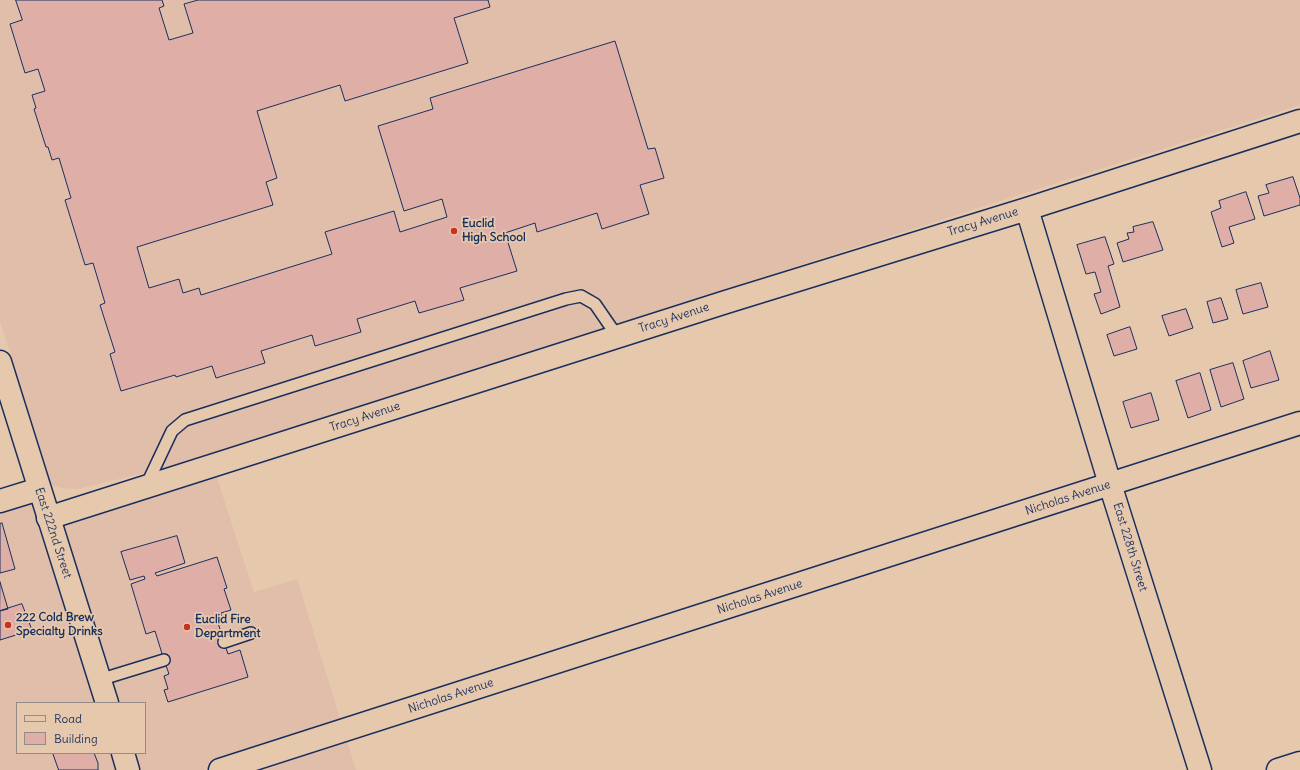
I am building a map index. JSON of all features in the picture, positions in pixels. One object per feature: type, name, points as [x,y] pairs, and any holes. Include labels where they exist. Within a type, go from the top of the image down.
[{"type":"street","name":"Tracy Avenue","points":[[48,518],[617,336],[858,260],[1027,209],[1300,121]]},
{"type":"street","name":"East 228th Street","points":[[1027,209],[1110,484],[1200,770]]},
{"type":"street","name":"East 222nd Street","points":[[0,362],[107,702]]},
{"type":"street","name":"Nicholas Avenue","points":[[220,770],[1300,423]]},
{"type":"street","points":[[0,501],[39,489]]},
{"type":"street","points":[[122,754],[128,770]]},
{"type":"street","points":[[1278,770],[1300,763]]},
{"type":"lane","points":[[146,486],[172,431],[185,420],[566,299],[581,296],[596,304],[617,336]]},
{"type":"lane","points":[[224,642],[251,634]]},
{"type":"lane","points":[[99,680],[164,660]]},
{"type":"shaded area","name":"Euclid High School","points":[[0,0],[1300,0],[1300,105],[173,466],[78,489],[61,488],[52,485],[0,321]]},
{"type":"shaded area","points":[[213,466],[254,592],[297,579],[356,770],[0,770],[0,501],[39,489],[48,518]]},
{"type":"building","points":[[16,0],[162,0],[164,6],[159,8],[169,40],[193,33],[184,4],[198,0],[488,0],[490,7],[454,18],[468,63],[345,101],[340,85],[257,111],[277,178],[266,182],[273,205],[137,247],[149,288],[179,279],[183,293],[199,288],[201,295],[332,254],[325,232],[394,211],[400,232],[447,217],[442,199],[404,211],[378,126],[433,109],[430,98],[615,41],[648,149],[655,148],[664,178],[640,185],[649,214],[602,229],[597,213],[537,232],[535,223],[505,233],[517,271],[460,288],[464,300],[419,313],[415,301],[357,319],[361,332],[315,346],[312,335],[261,351],[265,363],[216,378],[212,366],[121,391],[110,354],[115,352],[100,305],[105,303],[93,263],[85,265],[65,200],[71,198],[59,158],[52,160],[48,147],[46,147],[34,109],[36,108],[32,95],[45,91],[38,69],[25,73],[10,24],[22,20]]},
{"type":"building","points":[[1293,177],[1300,198],[1300,205],[1264,216],[1258,196],[1269,193],[1266,185]]},
{"type":"building","points":[[1246,192],[1255,219],[1229,227],[1234,243],[1222,247],[1211,212],[1221,208],[1219,201]]},
{"type":"building","points":[[1153,222],[1163,250],[1123,262],[1117,243],[1129,239],[1127,233],[1134,232],[1133,227]]},
{"type":"building","points":[[1105,237],[1114,264],[1108,266],[1120,307],[1101,314],[1094,294],[1101,292],[1095,272],[1086,274],[1077,245]]},
{"type":"building","points":[[1261,283],[1268,307],[1243,314],[1236,290]]},
{"type":"building","points":[[1221,298],[1228,319],[1213,323],[1207,302]]},
{"type":"building","points":[[1186,309],[1193,328],[1169,336],[1162,316]]},
{"type":"building","points":[[1130,327],[1137,349],[1114,356],[1107,335]]},
{"type":"building","points":[[1270,351],[1279,380],[1251,388],[1243,361]]},
{"type":"building","points":[[1233,363],[1244,399],[1221,407],[1210,370]]},
{"type":"building","points":[[1200,373],[1211,410],[1188,418],[1176,381]]},
{"type":"building","points":[[1151,393],[1159,420],[1131,428],[1123,402]]},
{"type":"building","points":[[2,523],[15,569],[0,573],[0,524]]},
{"type":"building","points":[[177,536],[185,563],[155,573],[157,576],[217,557],[227,588],[224,589],[231,610],[221,613],[222,618],[217,620],[228,654],[240,650],[248,677],[168,702],[164,690],[168,689],[164,676],[169,674],[155,631],[146,634],[131,584],[145,579],[144,576],[130,580],[121,552]]},
{"type":"building","points":[[0,582],[8,609],[0,611]]},
{"type":"building","points":[[22,604],[32,630],[0,640],[0,611]]},
{"type":"building","points":[[53,754],[94,754],[98,763],[98,770],[59,770]]},
{"type":"place","name":"Euclid High School","points":[[454,231]]},
{"type":"place","name":"222 Cold Brew Specialty Drinks","points":[[8,625]]},
{"type":"place","name":"Euclid Fire Department","points":[[187,627]]}]
